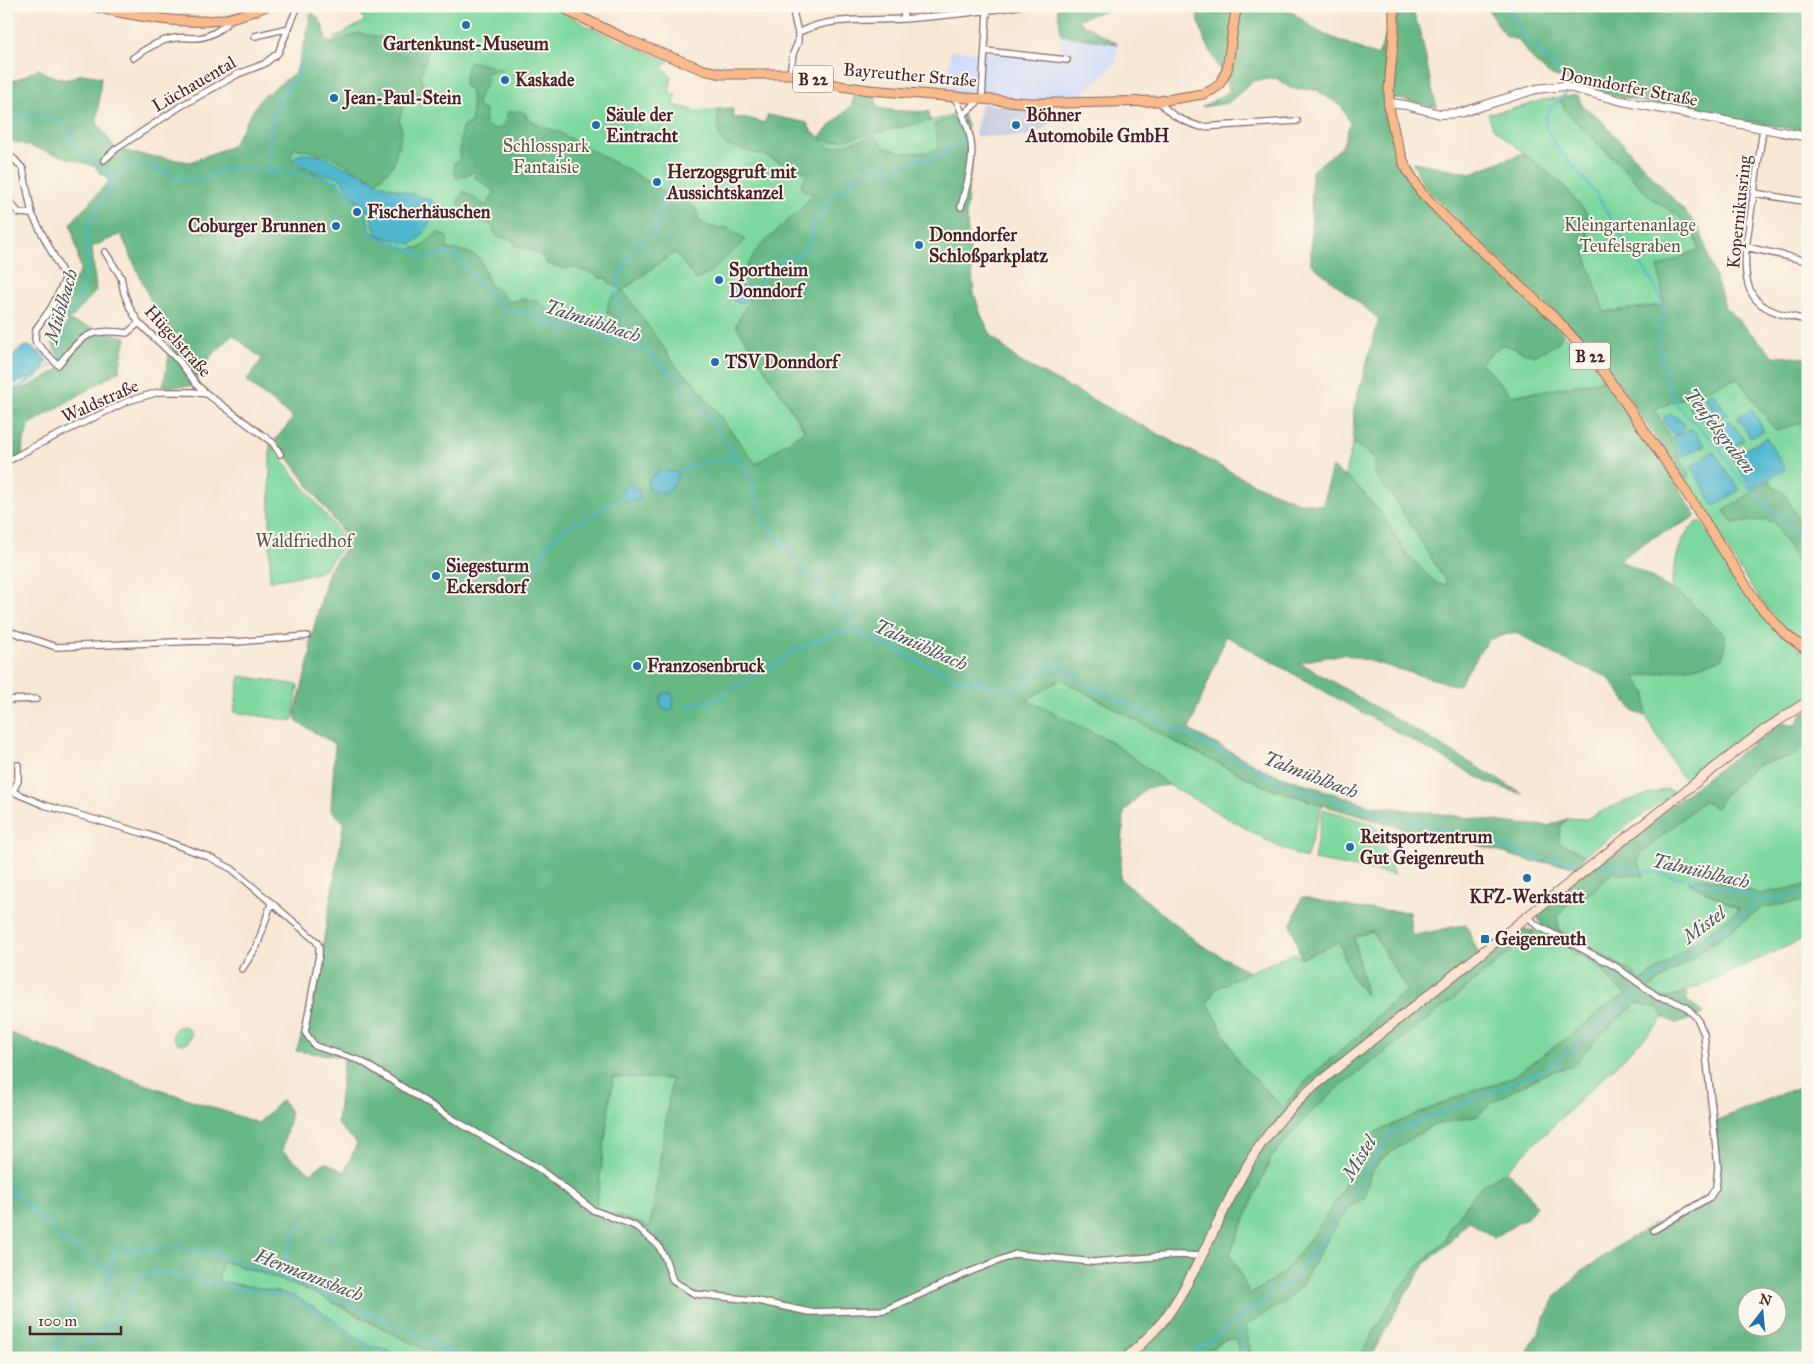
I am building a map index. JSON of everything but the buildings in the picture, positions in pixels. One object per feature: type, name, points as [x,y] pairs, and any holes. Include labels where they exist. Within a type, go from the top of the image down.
[{"type":"main road","points":[[92,6],[125,14],[169,19],[218,20],[267,6]]},
{"type":"main road","name":"Bayreuther Straße","points":[[562,6],[579,17],[628,40],[696,68],[723,74],[790,74],[847,87],[1030,103],[1160,101]]},
{"type":"main road","name":"B 22","points":[[1160,101],[1203,94],[1219,85],[1230,64],[1235,15],[1239,6]]},
{"type":"main road","name":"B 22","points":[[1394,6],[1394,33],[1388,103],[1395,136],[1405,166],[1421,192],[1445,217],[1557,320],[1604,372],[1679,481],[1757,603],[1785,634],[1808,651]]},
{"type":"main road","points":[[1126,1358],[1166,1317],[1202,1256],[1246,1168],[1287,1111],[1312,1087],[1590,866],[1763,731],[1806,703]]},
{"type":"street","name":"Lüchauental","points":[[104,160],[116,149],[181,106],[238,74],[264,64],[278,53],[298,6]]},
{"type":"street","points":[[790,74],[798,33],[794,6]]},
{"type":"street","points":[[904,6],[904,19]]},
{"type":"street","points":[[798,33],[811,26],[825,23],[904,19],[971,9],[987,11],[1018,6]]},
{"type":"street","points":[[963,115],[982,98],[987,11]]},
{"type":"street","points":[[133,58],[156,44],[175,38],[206,36],[221,29],[233,17]]},
{"type":"street","points":[[255,36],[289,28]]},
{"type":"street","points":[[985,51],[1067,60]]},
{"type":"street","name":"Donndorfer Straße","points":[[1388,103],[1406,105],[1440,114],[1460,114],[1536,89],[1564,86],[1622,101],[1808,137]]},
{"type":"street","points":[[954,96],[963,115],[972,143],[971,168],[961,207]]},
{"type":"street","points":[[1160,101],[1164,109],[1201,127],[1297,121]]},
{"type":"street","name":"Kopernikusring","points":[[1764,129],[1746,247],[1745,275],[1750,292],[1762,306],[1782,316],[1808,320]]},
{"type":"street","points":[[6,156],[14,159],[23,169],[32,214],[65,280],[51,308],[36,329],[36,343],[58,365],[86,336],[106,330],[127,333],[139,324]]},
{"type":"street","points":[[1754,193],[1808,202]]},
{"type":"street","points":[[6,198],[19,213],[32,214]]},
{"type":"street","points":[[1746,247],[1808,261]]},
{"type":"street","name":"Hügelstraße","points":[[105,252],[121,277],[124,293],[139,324],[180,362],[197,385],[207,394]]},
{"type":"street","name":"Waldstraße","points":[[6,462],[128,401],[159,392],[207,394]]},
{"type":"street","points":[[207,394],[273,443],[280,454]]},
{"type":"street","points":[[6,630],[56,647],[198,641],[236,642],[307,636]]},
{"type":"street","points":[[6,700],[37,698]]},
{"type":"street","points":[[13,792],[18,781],[18,765]]},
{"type":"street","points":[[6,788],[44,805],[149,835],[232,869],[316,941],[319,946],[305,1032],[315,1046],[361,1061],[456,1121],[538,1168],[593,1210],[635,1226],[658,1245],[666,1258],[673,1281],[695,1294],[753,1300],[809,1312],[885,1310],[972,1271],[1016,1254],[1093,1262],[1177,1255],[1202,1256]]},
{"type":"street","points":[[242,970],[257,946],[271,904]]},
{"type":"street","points":[[1528,916],[1536,925],[1615,966],[1658,997],[1671,1000],[1686,1007],[1697,1018],[1704,1034],[1718,1167],[1716,1187],[1710,1197],[1654,1230]]},
{"type":"shaded area","points":[[1061,35],[1118,44],[1116,63],[1075,101],[1030,101],[945,92],[951,50],[1061,59]]},
{"type":"shaded area","points":[[981,104],[1060,109],[1059,116],[1037,133],[1038,137],[975,136]]},
{"type":"green space","name":"Schlosspark Fantaisie","points":[[356,6],[557,6],[585,25],[669,61],[662,67],[672,77],[669,92],[676,95],[674,105],[696,111],[732,108],[734,118],[747,118],[764,123],[768,115],[807,123],[811,131],[819,137],[852,105],[855,93],[874,95],[878,108],[896,111],[929,112],[930,121],[962,113],[968,128],[753,295],[736,325],[805,431],[756,464],[693,381],[679,370],[630,342],[336,257],[293,188],[285,104],[335,43],[335,38],[365,21]],"holes":[[[678,241],[696,280],[676,251],[622,290]]]},
{"type":"green space","points":[[1057,6],[1119,6],[1076,20],[1118,44],[1061,35]]},
{"type":"green space","points":[[1195,6],[1284,6],[1319,32],[1378,56],[1386,35],[1390,6],[1410,6],[1423,43],[1437,107],[1393,98],[1383,102],[1399,160],[1437,213],[1563,333],[1558,343],[1534,356],[1503,344],[1481,362],[1512,396],[1607,380],[1670,473],[1696,516],[1650,539],[1619,560],[1643,572],[1688,600],[1726,636],[1723,658],[1703,665],[1635,677],[1646,693],[1646,716],[1634,712],[1608,677],[1561,658],[1515,632],[1488,640],[1458,686],[1344,654],[1299,662],[1525,795],[1488,783],[1226,636],[1189,730],[1269,772],[1368,805],[1548,826],[1569,818],[1561,825],[1558,842],[1585,855],[1578,866],[1530,861],[1455,838],[1454,843],[1322,805],[1265,786],[1181,745],[1061,679],[1027,700],[1112,742],[1169,785],[1146,788],[1124,812],[1120,879],[1198,943],[1249,972],[1215,989],[1208,1003],[1239,1063],[1282,1107],[1313,1074],[1364,1031],[1376,1017],[1407,990],[1372,931],[1354,937],[1366,995],[1351,975],[1339,942],[1301,958],[1291,925],[1302,897],[1356,908],[1409,912],[1412,936],[1466,924],[1480,957],[1521,929],[1536,931],[1447,1004],[1337,1089],[1309,1114],[1271,1158],[1230,1253],[1250,1295],[1282,1274],[1314,1234],[1338,1198],[1376,1132],[1473,1090],[1498,1084],[1520,1072],[1578,1030],[1605,1007],[1627,994],[1614,985],[1603,970],[1594,963],[1545,933],[1535,911],[1751,745],[1783,722],[1796,725],[1804,711],[1808,710],[1808,743],[1792,756],[1756,765],[1726,793],[1716,808],[1703,801],[1642,853],[1638,861],[1644,876],[1612,873],[1592,892],[1568,905],[1557,916],[1559,931],[1634,973],[1639,983],[1740,909],[1688,883],[1702,877],[1760,894],[1808,885],[1808,901],[1763,907],[1648,989],[1658,996],[1666,998],[1685,992],[1689,995],[1686,997],[1688,1002],[1704,1014],[1677,1024],[1665,1018],[1658,1008],[1637,1003],[1598,1037],[1573,1066],[1547,1073],[1512,1091],[1492,1103],[1477,1116],[1434,1125],[1411,1138],[1380,1160],[1370,1174],[1365,1197],[1347,1209],[1320,1251],[1301,1286],[1285,1302],[1246,1325],[1251,1358],[1240,1358],[1236,1339],[1226,1339],[1197,1358],[443,1358],[305,1289],[222,1261],[218,1281],[294,1296],[314,1307],[367,1344],[408,1358],[6,1358],[6,1031],[81,1062],[258,1123],[282,1100],[291,1113],[282,1151],[311,1173],[325,1162],[345,1172],[357,1143],[337,1124],[344,1057],[296,1051],[312,1008],[344,822],[331,810],[335,744],[297,722],[295,714],[311,652],[310,642],[329,570],[350,542],[275,440],[293,418],[246,381],[262,359],[233,335],[210,357],[193,386],[163,387],[171,346],[121,234],[92,247],[96,291],[69,321],[126,337],[119,371],[29,425],[22,448],[23,461],[6,465],[6,393],[32,385],[63,367],[52,343],[69,322],[56,310],[81,270],[71,223],[109,181],[94,166],[6,139],[6,81],[9,83],[39,69],[49,75],[66,80],[81,74],[101,77],[97,123],[115,148],[137,154],[190,162],[232,146],[260,99],[296,72],[307,34],[310,14],[313,13],[321,22],[326,41],[335,43],[358,33],[427,47],[426,59],[421,75],[424,92],[415,101],[404,104],[399,121],[402,130],[393,166],[377,182],[329,155],[294,148],[291,157],[295,166],[337,181],[363,206],[371,232],[407,249],[421,247],[438,232],[447,237],[447,249],[465,251],[480,258],[490,286],[498,289],[508,302],[522,299],[537,301],[553,314],[570,323],[585,316],[591,323],[601,322],[611,328],[620,330],[619,319],[607,313],[610,298],[622,290],[608,282],[607,278],[599,278],[595,274],[572,267],[567,269],[547,264],[538,254],[516,246],[512,239],[497,237],[492,225],[480,221],[473,213],[459,205],[458,200],[464,191],[486,206],[495,192],[474,177],[476,174],[474,172],[457,178],[454,173],[454,163],[459,161],[462,128],[471,123],[472,119],[470,89],[464,86],[467,65],[471,61],[503,70],[485,73],[484,75],[488,78],[477,106],[486,111],[485,122],[488,127],[499,129],[503,126],[508,112],[520,111],[525,113],[528,119],[539,125],[558,132],[663,191],[689,201],[696,209],[699,221],[710,227],[729,228],[745,240],[708,274],[696,280],[675,252],[623,290],[679,370],[693,381],[756,464],[805,430],[736,325],[752,295],[741,275],[760,246],[804,206],[813,193],[803,190],[801,183],[808,173],[769,157],[726,145],[719,133],[717,109],[732,108],[734,118],[747,118],[764,123],[768,115],[807,123],[811,131],[819,137],[852,105],[855,93],[874,95],[878,108],[896,111],[929,112],[930,121],[832,142],[820,138],[830,148],[875,136],[885,148],[907,153],[929,152],[939,147],[934,125],[963,115],[972,151],[966,213],[974,293],[981,315],[991,335],[1019,361],[1254,484],[1296,501],[1323,506],[1332,466],[1344,477],[1352,481],[1381,513],[1408,556],[1437,584],[1448,585],[1392,495],[1374,475],[1375,458],[1353,443],[1354,408],[1379,319],[1311,264],[1312,171],[1342,147],[1350,123],[1342,107],[1317,90],[1290,88],[1276,78],[1253,81],[1228,103],[1202,107],[1230,91],[1203,36]],"holes":[[[613,1077],[672,1079],[650,1227],[596,1208]]]},
{"type":"green space","points":[[1486,6],[1808,6],[1808,132],[1697,113],[1591,91],[1584,86],[1549,74],[1534,61],[1518,40],[1505,36]]},
{"type":"green space","points":[[1578,95],[1582,106],[1598,117],[1699,227],[1725,307],[1774,356],[1808,358],[1808,426],[1803,422],[1776,431],[1737,378],[1654,409],[1690,476],[1683,479],[1624,391],[1608,371],[1566,324],[1430,193],[1422,183],[1413,162],[1471,173],[1523,153],[1561,183],[1586,212],[1589,227],[1585,254],[1604,312],[1664,305],[1658,267],[1699,249],[1694,231],[1676,214],[1651,198],[1567,113],[1559,98]]},
{"type":"green space","name":"Kleingartenanlage Teufelsgraben","points":[[1559,98],[1567,113],[1651,198],[1676,214],[1694,231],[1699,249],[1664,305],[1604,312],[1585,254],[1589,227],[1586,212],[1561,183],[1493,128],[1488,114],[1525,106],[1542,100]]},
{"type":"green space","points":[[1563,333],[1607,380],[1512,396],[1480,362],[1503,344]]},
{"type":"green space","points":[[1737,378],[1776,431],[1804,422],[1808,426],[1808,539],[1785,494],[1773,486],[1733,523],[1766,520],[1774,522],[1808,578],[1808,645],[1778,620],[1753,589],[1683,479],[1689,476],[1654,409]],"holes":[[[1692,429],[1705,445],[1683,456]]]},
{"type":"green space","points":[[1353,443],[1375,458],[1374,475],[1392,495],[1448,585],[1437,584],[1414,563],[1372,502],[1344,477]]},
{"type":"green space","name":"Waldfriedhof","points":[[270,444],[347,542],[324,569],[317,573],[270,581]]},
{"type":"green space","points":[[1770,480],[1773,486],[1785,494],[1808,539],[1808,578],[1774,522],[1766,520],[1733,523],[1724,511]]},
{"type":"green space","points":[[1698,522],[1701,522],[1748,595],[1796,646],[1808,656],[1808,696],[1687,782],[1679,773],[1646,716],[1635,677],[1703,665],[1723,658],[1688,600],[1671,589],[1681,543],[1685,535]]},
{"type":"green space","points":[[240,676],[298,685],[293,721],[234,712]]},
{"type":"green space","points":[[1061,679],[1181,745],[1264,786],[1322,805],[1306,859],[1277,846],[1169,785],[1112,742],[1026,700]]},
{"type":"green space","points":[[1808,743],[1808,885],[1760,894],[1702,877],[1688,883],[1740,909],[1639,984],[1576,940],[1559,931],[1557,915],[1568,905],[1592,892],[1612,873],[1644,875],[1638,861],[1642,853],[1703,801],[1716,808],[1726,793],[1756,765],[1792,756]]},
{"type":"green space","points":[[1667,789],[1675,792],[1585,855],[1558,842],[1561,825],[1569,818],[1586,819],[1620,803]]},
{"type":"green space","name":"Reitsportzentrum Gut Geigenreuth","points":[[1323,809],[1373,824],[1380,834],[1394,875],[1314,860]]},
{"type":"green space","points":[[1808,901],[1808,937],[1671,998],[1658,997],[1647,990],[1763,907]]},
{"type":"green space","points":[[1372,931],[1407,990],[1376,1017],[1364,1031],[1313,1074],[1282,1107],[1239,1063],[1207,1003],[1215,989],[1249,972],[1295,953],[1301,958],[1339,942],[1351,975],[1365,994],[1354,937]]},
{"type":"green space","points":[[1536,931],[1545,933],[1594,963],[1603,970],[1614,985],[1627,994],[1605,1007],[1578,1030],[1520,1072],[1498,1084],[1473,1090],[1376,1132],[1338,1198],[1314,1234],[1282,1274],[1250,1295],[1230,1253],[1271,1158],[1309,1114],[1337,1089],[1447,1004]]},
{"type":"green space","points":[[1637,1003],[1658,1008],[1665,1018],[1506,1171],[1480,1187],[1450,1227],[1445,1241],[1418,1266],[1396,1294],[1359,1358],[1251,1358],[1246,1325],[1301,1286],[1320,1251],[1347,1209],[1365,1197],[1370,1174],[1380,1160],[1411,1138],[1434,1125],[1477,1116],[1492,1103],[1512,1091],[1547,1073],[1573,1066],[1598,1037]]},
{"type":"green space","points":[[182,1026],[188,1029],[191,1035],[188,1041],[182,1044],[176,1041],[173,1035],[176,1029]]},
{"type":"green space","points":[[613,1077],[673,1079],[650,1227],[595,1208]]},
{"type":"green space","points":[[1808,1083],[1808,1358],[1525,1358],[1556,1296],[1580,1273],[1619,1245],[1655,1224],[1665,1225],[1711,1198],[1717,1188],[1715,1121]]},
{"type":"green space","points":[[1506,1171],[1525,1188],[1536,1206],[1528,1217],[1494,1238],[1468,1220],[1447,1245],[1426,1263],[1405,1295],[1370,1358],[1359,1358],[1396,1294],[1418,1266],[1445,1241],[1450,1227],[1480,1187]]},
{"type":"green space","points":[[221,1261],[315,1293],[392,1334],[443,1358],[408,1358],[390,1352],[367,1344],[314,1307],[294,1297],[265,1289],[218,1281]]},
{"type":"green space","points":[[1226,1339],[1236,1339],[1240,1358],[1197,1358]]},
{"type":"water","points":[[303,154],[328,158],[344,167],[361,173],[377,183],[431,200],[435,203],[434,209],[431,220],[422,236],[412,244],[376,233],[370,214],[339,177],[314,171],[294,160],[296,156]]},
{"type":"water","points":[[740,285],[746,288],[749,294],[746,300],[740,303],[734,300],[731,294],[734,288]]},
{"type":"water","points":[[25,346],[29,346],[41,353],[47,361],[44,367],[35,375],[6,387],[6,373],[10,358]]},
{"type":"water","points":[[1711,390],[1728,414],[1720,418],[1705,397]]},
{"type":"water","points":[[1698,399],[1714,419],[1707,425],[1688,407]]},
{"type":"water","points":[[1752,409],[1764,431],[1750,437],[1738,418]]},
{"type":"water","points":[[1671,414],[1684,423],[1684,428],[1676,434],[1671,432],[1663,421],[1664,417]]},
{"type":"water","points":[[1730,420],[1744,440],[1729,451],[1712,430]]},
{"type":"water","points":[[1690,429],[1693,430],[1705,445],[1683,456],[1672,437]]},
{"type":"water","points":[[1767,438],[1785,469],[1752,489],[1731,457]]},
{"type":"water","points":[[1713,451],[1740,490],[1714,506],[1691,466]]},
{"type":"water","points":[[661,470],[678,473],[676,482],[666,494],[649,490],[648,480]]},
{"type":"water","points":[[631,485],[639,490],[640,500],[625,502],[621,489]]},
{"type":"water","points":[[671,693],[674,702],[672,710],[668,711],[663,709],[660,704],[661,696]]},
{"type":"waterway","name":"Teufelsgraben","points":[[1506,6],[1520,32],[1567,80],[1567,83]]},
{"type":"waterway","points":[[269,149],[272,118],[286,87],[297,77],[304,55]]},
{"type":"waterway","name":"Teufelsgraben","points":[[1567,88],[1567,92],[1549,111],[1545,120],[1547,130],[1554,143],[1595,192],[1660,296],[1665,314],[1657,330],[1660,352],[1665,378],[1678,406],[1717,444],[1733,470],[1747,487],[1763,499],[1786,523],[1808,560]]},
{"type":"waterway","name":"Talmühlbach","points":[[6,114],[25,117],[41,116],[56,120],[69,131],[73,141],[98,164]]},
{"type":"waterway","points":[[961,144],[965,137]]},
{"type":"waterway","points":[[868,166],[875,163],[895,171],[905,164],[921,158],[930,160],[942,158],[945,151],[955,147]]},
{"type":"waterway","points":[[268,152],[271,174]]},
{"type":"waterway","points":[[665,160],[666,152]]},
{"type":"waterway","points":[[655,232],[658,212],[670,180],[661,168],[665,161]]},
{"type":"waterway","name":"Talmühlbach","points":[[119,174],[128,166],[142,164],[189,180],[201,181],[222,169],[236,168],[248,168],[271,174],[283,171],[328,178],[339,184],[362,209],[369,234],[412,250],[423,258],[446,253],[458,257],[474,279],[501,308],[511,312],[526,312],[553,325],[573,329],[580,327],[602,333],[609,338],[619,341],[623,340],[640,348],[689,388],[749,475],[763,519],[812,579],[837,598],[856,631],[954,678],[1011,690],[1056,663],[1092,688],[1138,708],[1156,720],[1229,754],[1275,780],[1363,810],[1417,821],[1542,859],[1589,863]]},
{"type":"waterway","name":"Mühlbach","points":[[58,360],[61,355],[65,327],[85,284],[89,260],[86,237],[91,219],[108,192],[115,174],[101,166]]},
{"type":"waterway","points":[[826,207],[825,204],[832,195],[849,187],[851,180],[867,168]]},
{"type":"waterway","points":[[746,287],[757,286],[762,289],[764,285],[761,281],[764,275],[776,268],[778,263],[788,256],[794,257],[799,255],[812,242],[813,240],[810,238],[813,235],[812,227],[826,210]]},
{"type":"waterway","points":[[617,289],[619,279],[629,257],[634,250],[655,234]]},
{"type":"waterway","points":[[613,290],[617,303]]},
{"type":"waterway","points":[[618,305],[624,330],[623,340]]},
{"type":"waterway","name":"Mühlbach","points":[[6,393],[30,381],[52,365]]},
{"type":"waterway","points":[[676,474],[705,462],[736,457]]},
{"type":"waterway","points":[[533,571],[549,543],[565,528],[588,518],[625,495]]},
{"type":"waterway","points":[[684,708],[719,697],[769,669],[790,653],[835,633],[855,629]]},
{"type":"waterway","name":"Talmühlbach","points":[[1598,864],[1681,877],[1762,900]]},
{"type":"waterway","name":"Mistel","points":[[1649,982],[1762,900],[1808,892]]},
{"type":"waterway","name":"Mistel","points":[[1186,1358],[1289,1282],[1321,1244],[1391,1133],[1549,1068],[1641,990]]},
{"type":"waterway","points":[[6,1180],[11,1189],[60,1238],[100,1265],[110,1268]]},
{"type":"waterway","points":[[281,1278],[287,1254],[304,1218]]},
{"type":"waterway","points":[[327,1235],[337,1239]]},
{"type":"waterway","name":"Hermannsbach","points":[[115,1251],[116,1248],[130,1250],[176,1247],[214,1254],[329,1295],[406,1329],[455,1355],[478,1355],[488,1358]]},
{"type":"waterway","name":"Hermannsbach","points":[[45,1358],[58,1346],[63,1328],[74,1304],[100,1291],[109,1284],[110,1268],[115,1253]]},
{"type":"waterway","points":[[76,1358],[80,1349],[110,1322],[129,1290],[138,1279],[150,1274],[169,1273],[295,1299],[325,1316],[366,1344],[400,1358]]},
{"type":"waterway","points":[[1239,1319],[1244,1358]]},
{"type":"place","name":"Gartenkunst-Museum","points":[[466,25]]},
{"type":"place","name":"Kaskade","points":[[505,80]]},
{"type":"place","name":"Jean-Paul-Stein","points":[[334,98]]},
{"type":"place","name":"Säule der Eintracht","points":[[596,125]]},
{"type":"place","name":"Böhner Automobile GmbH","points":[[1016,125]]},
{"type":"place","name":"Herzogsgruft mit Aussichtskanzel","points":[[657,182]]},
{"type":"place","name":"Fischerhäuschen","points":[[357,212]]},
{"type":"place","name":"Coburger Brunnen","points":[[336,226]]},
{"type":"place","name":"Donndorfer Schloßparkplatz","points":[[919,245]]},
{"type":"place","name":"Sportheim Donndorf","points":[[719,280]]},
{"type":"place","name":"TSV Donndorf","points":[[715,362]]},
{"type":"place","name":"Siegesturm Eckersdorf","points":[[436,576]]},
{"type":"place","name":"Franzosenbruck","points":[[637,666]]},
{"type":"place","name":"Reitsportzentrum Gut Geigenreuth","points":[[1350,847]]},
{"type":"place","name":"KFZ-Werkstatt","points":[[1527,878]]},
{"type":"place","name":"Geigenreuth","points":[[1485,939]]}]
